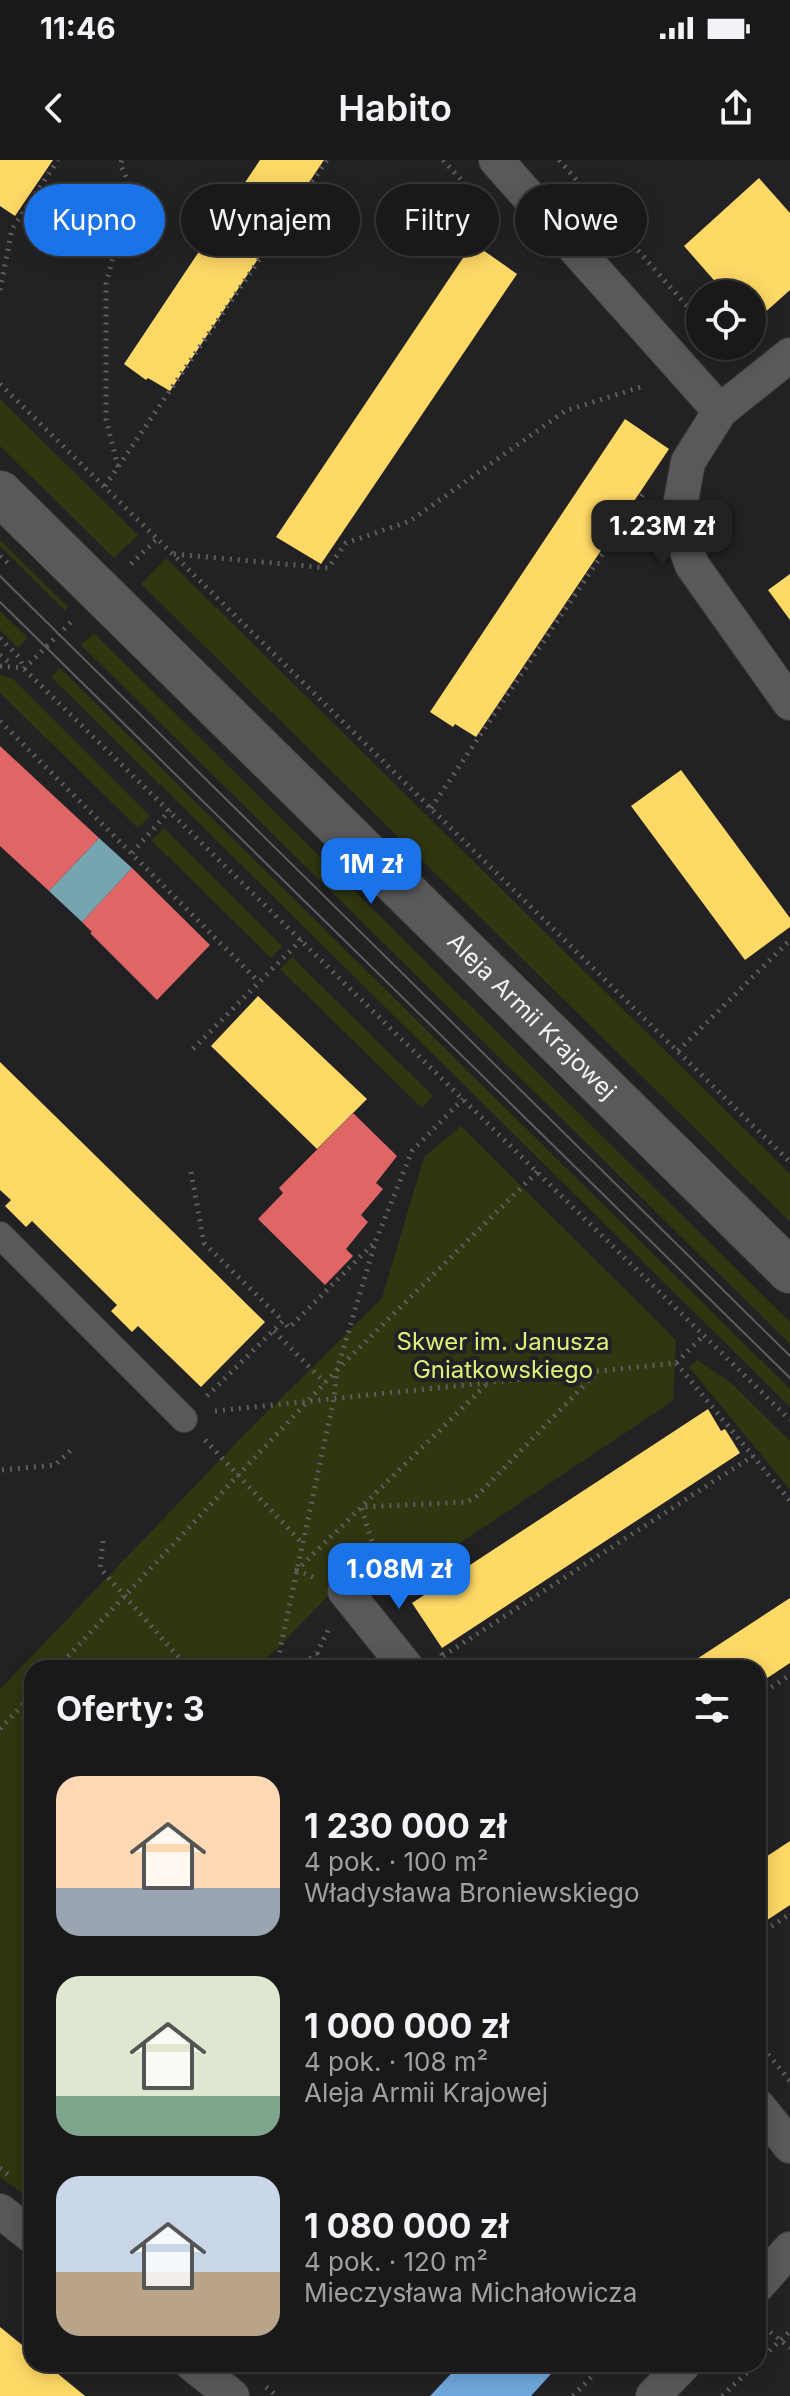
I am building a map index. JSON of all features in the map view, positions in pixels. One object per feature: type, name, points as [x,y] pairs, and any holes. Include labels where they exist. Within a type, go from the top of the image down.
[{"type":"main road","name":"Aleja Armii Krajowej","points":[[0,493],[790,1271]]},
{"type":"street","points":[[496,160],[720,411]]},
{"type":"street","points":[[790,355],[720,411],[688,462],[677,523],[692,565],[790,703]]},
{"type":"street","points":[[0,1235],[184,1419]]},
{"type":"street","points":[[345,1591],[401,1660]]},
{"type":"street","points":[[766,2116],[790,2146]]},
{"type":"street","points":[[0,2211],[24,2230]]},
{"type":"street","points":[[766,2276],[790,2249]]},
{"type":"street","points":[[202,2372],[232,2396]]},
{"type":"street","points":[[653,2396],[676,2372]]},
{"type":"path","points":[[0,290],[12,229],[58,160]]},
{"type":"path","points":[[118,468],[106,419],[106,284],[131,188],[120,164],[122,160]]},
{"type":"path","points":[[105,486],[327,160]]},
{"type":"path","points":[[443,160],[465,184]]},
{"type":"path","points":[[559,160],[686,305]]},
{"type":"path","points":[[635,375],[644,386],[657,391]]},
{"type":"path","points":[[0,384],[790,1162]]},
{"type":"path","points":[[173,554],[328,568],[346,543],[410,521],[565,411],[644,386]]},
{"type":"path","points":[[431,808],[649,484]]},
{"type":"path","points":[[125,569],[157,539]]},
{"type":"path","points":[[24,669],[63,630]]},
{"type":"path","points":[[0,638],[19,657],[24,669],[790,1420]]},
{"type":"path","points":[[0,655],[12,665],[24,669]]},
{"type":"path","points":[[0,666],[12,665]]},
{"type":"path","points":[[0,721],[259,982]]},
{"type":"path","points":[[132,853],[170,810]]},
{"type":"path","points":[[193,1049],[302,939]]},
{"type":"path","points":[[678,1051],[790,940]]},
{"type":"path","points":[[278,1660],[334,1398],[337,1370],[376,1240],[412,1151],[463,1099]]},
{"type":"path","points":[[64,1660],[337,1370],[538,1171]]},
{"type":"path","points":[[191,1172],[204,1243],[289,1328],[376,1240]]},
{"type":"path","points":[[283,1321],[184,1419],[303,1544]]},
{"type":"path","points":[[274,1331],[325,1383]]},
{"type":"path","points":[[214,1411],[676,1363],[704,1335]]},
{"type":"path","points":[[676,1363],[790,1501]]},
{"type":"path","points":[[361,1507],[467,1502],[476,1497],[598,1371]]},
{"type":"path","points":[[297,1570],[489,1381]]},
{"type":"path","points":[[2,1470],[55,1465],[73,1448]]},
{"type":"path","points":[[443,1656],[753,1456]]},
{"type":"path","points":[[361,1507],[385,1585]]},
{"type":"path","points":[[103,1541],[100,1568],[181,1660]]},
{"type":"path","points":[[308,1660],[317,1653],[345,1591]]},
{"type":"path","points":[[317,1653],[323,1660]]},
{"type":"path","points":[[766,1691],[790,1675]]},
{"type":"path","points":[[0,1729],[24,1704]]},
{"type":"path","points":[[766,1930],[790,1914]]},
{"type":"path","points":[[766,2052],[790,2081]]},
{"type":"path","points":[[766,2328],[790,2348]]},
{"type":"path","points":[[766,2354],[790,2331]]},
{"type":"path","points":[[573,2396],[596,2372]]},
{"type":"path","points":[[722,2396],[747,2372]]},
{"type":"green space","points":[[0,399],[138,535],[114,558],[0,446]]},
{"type":"green space","points":[[0,540],[68,607],[65,611],[0,546]]},
{"type":"green space","points":[[166,558],[790,1174],[790,1222],[141,584]]},
{"type":"green space","points":[[0,611],[28,638],[18,648],[0,630]]},
{"type":"green space","points":[[94,633],[790,1322],[790,1344],[81,645]]},
{"type":"green space","points":[[60,668],[790,1389],[790,1407],[51,677]]},
{"type":"green space","points":[[0,675],[13,679],[150,816],[138,828],[0,693]]},
{"type":"green space","points":[[164,828],[282,946],[271,958],[151,840]]},
{"type":"green space","points":[[292,957],[433,1096],[422,1108],[280,969]]},
{"type":"green space","name":"Skwer im. Janusza Gniatkowskiego","points":[[461,1126],[676,1340],[673,1401],[426,1566],[363,1560],[266,1660],[28,1660],[238,1441],[382,1298],[424,1157]]},
{"type":"green space","points":[[697,1360],[730,1382],[790,1441],[790,1490],[689,1367]]},
{"type":"green space","name":"Skwer im. Janusza Gniatkowskiego","points":[[24,1664],[24,2194],[0,2177],[0,1689]]},
{"type":"building: Mieszkania","points":[[0,160],[53,160],[37,184],[24,184],[24,203],[15,216],[0,206]]},
{"type":"building: Mieszkania","points":[[260,160],[324,160],[308,184],[244,184]]},
{"type":"building: Mieszkania","points":[[759,178],[790,213],[790,290],[766,311],[766,280],[714,280],[684,246]]},
{"type":"building: Mieszkania","points":[[196,256],[260,256],[170,391],[148,378],[146,380],[124,364]]},
{"type":"building: Mieszkania","points":[[464,256],[491,256],[517,274],[321,564],[276,537]]},
{"type":"building: Mieszkania","points":[[625,419],[669,449],[476,737],[455,724],[453,727],[430,712]]},
{"type":"building: Mieszkania","points":[[790,574],[790,620],[768,590]]},
{"type":"building: Mieszkania","points":[[681,770],[790,918],[790,927],[745,960],[631,806]]},
{"type":"building: Mieszkania","points":[[258,996],[367,1099],[317,1149],[211,1046]]},
{"type":"building: Mieszkania","points":[[0,1062],[265,1322],[201,1387],[138,1326],[132,1332],[111,1311],[117,1305],[32,1221],[26,1227],[5,1206],[11,1200],[0,1190]]},
{"type":"building: Mieszkania","points":[[708,1409],[721,1431],[725,1429],[740,1453],[442,1648],[412,1603]]},
{"type":"building: Mieszkania","points":[[790,1598],[790,1663],[766,1679],[766,1660],[695,1660]]},
{"type":"building: Mieszkania","points":[[790,1841],[790,1905],[766,1921],[766,1857]]},
{"type":"building: Mieszkania","points":[[0,2327],[24,2346],[24,2372],[56,2372],[85,2396],[0,2396]]},
{"type":"building: Handel","points":[[0,746],[99,838],[49,891],[0,846]]},
{"type":"building: Handel","points":[[132,868],[210,945],[157,1000],[82,922]]},
{"type":"building: Handel","points":[[353,1113],[397,1156],[376,1183],[383,1189],[361,1215],[368,1222],[346,1249],[353,1256],[325,1285],[258,1219],[283,1193],[279,1188]]},
{"type":"building: Szkoły","points":[[452,2372],[553,2372],[531,2396],[430,2396]]},
{"type":"building: Publiczne","points":[[99,838],[132,868],[82,922],[49,891]]},
{"type":"tram line","points":[[0,576],[790,1356]]},
{"type":"tram line","points":[[0,602],[790,1378]]}]
